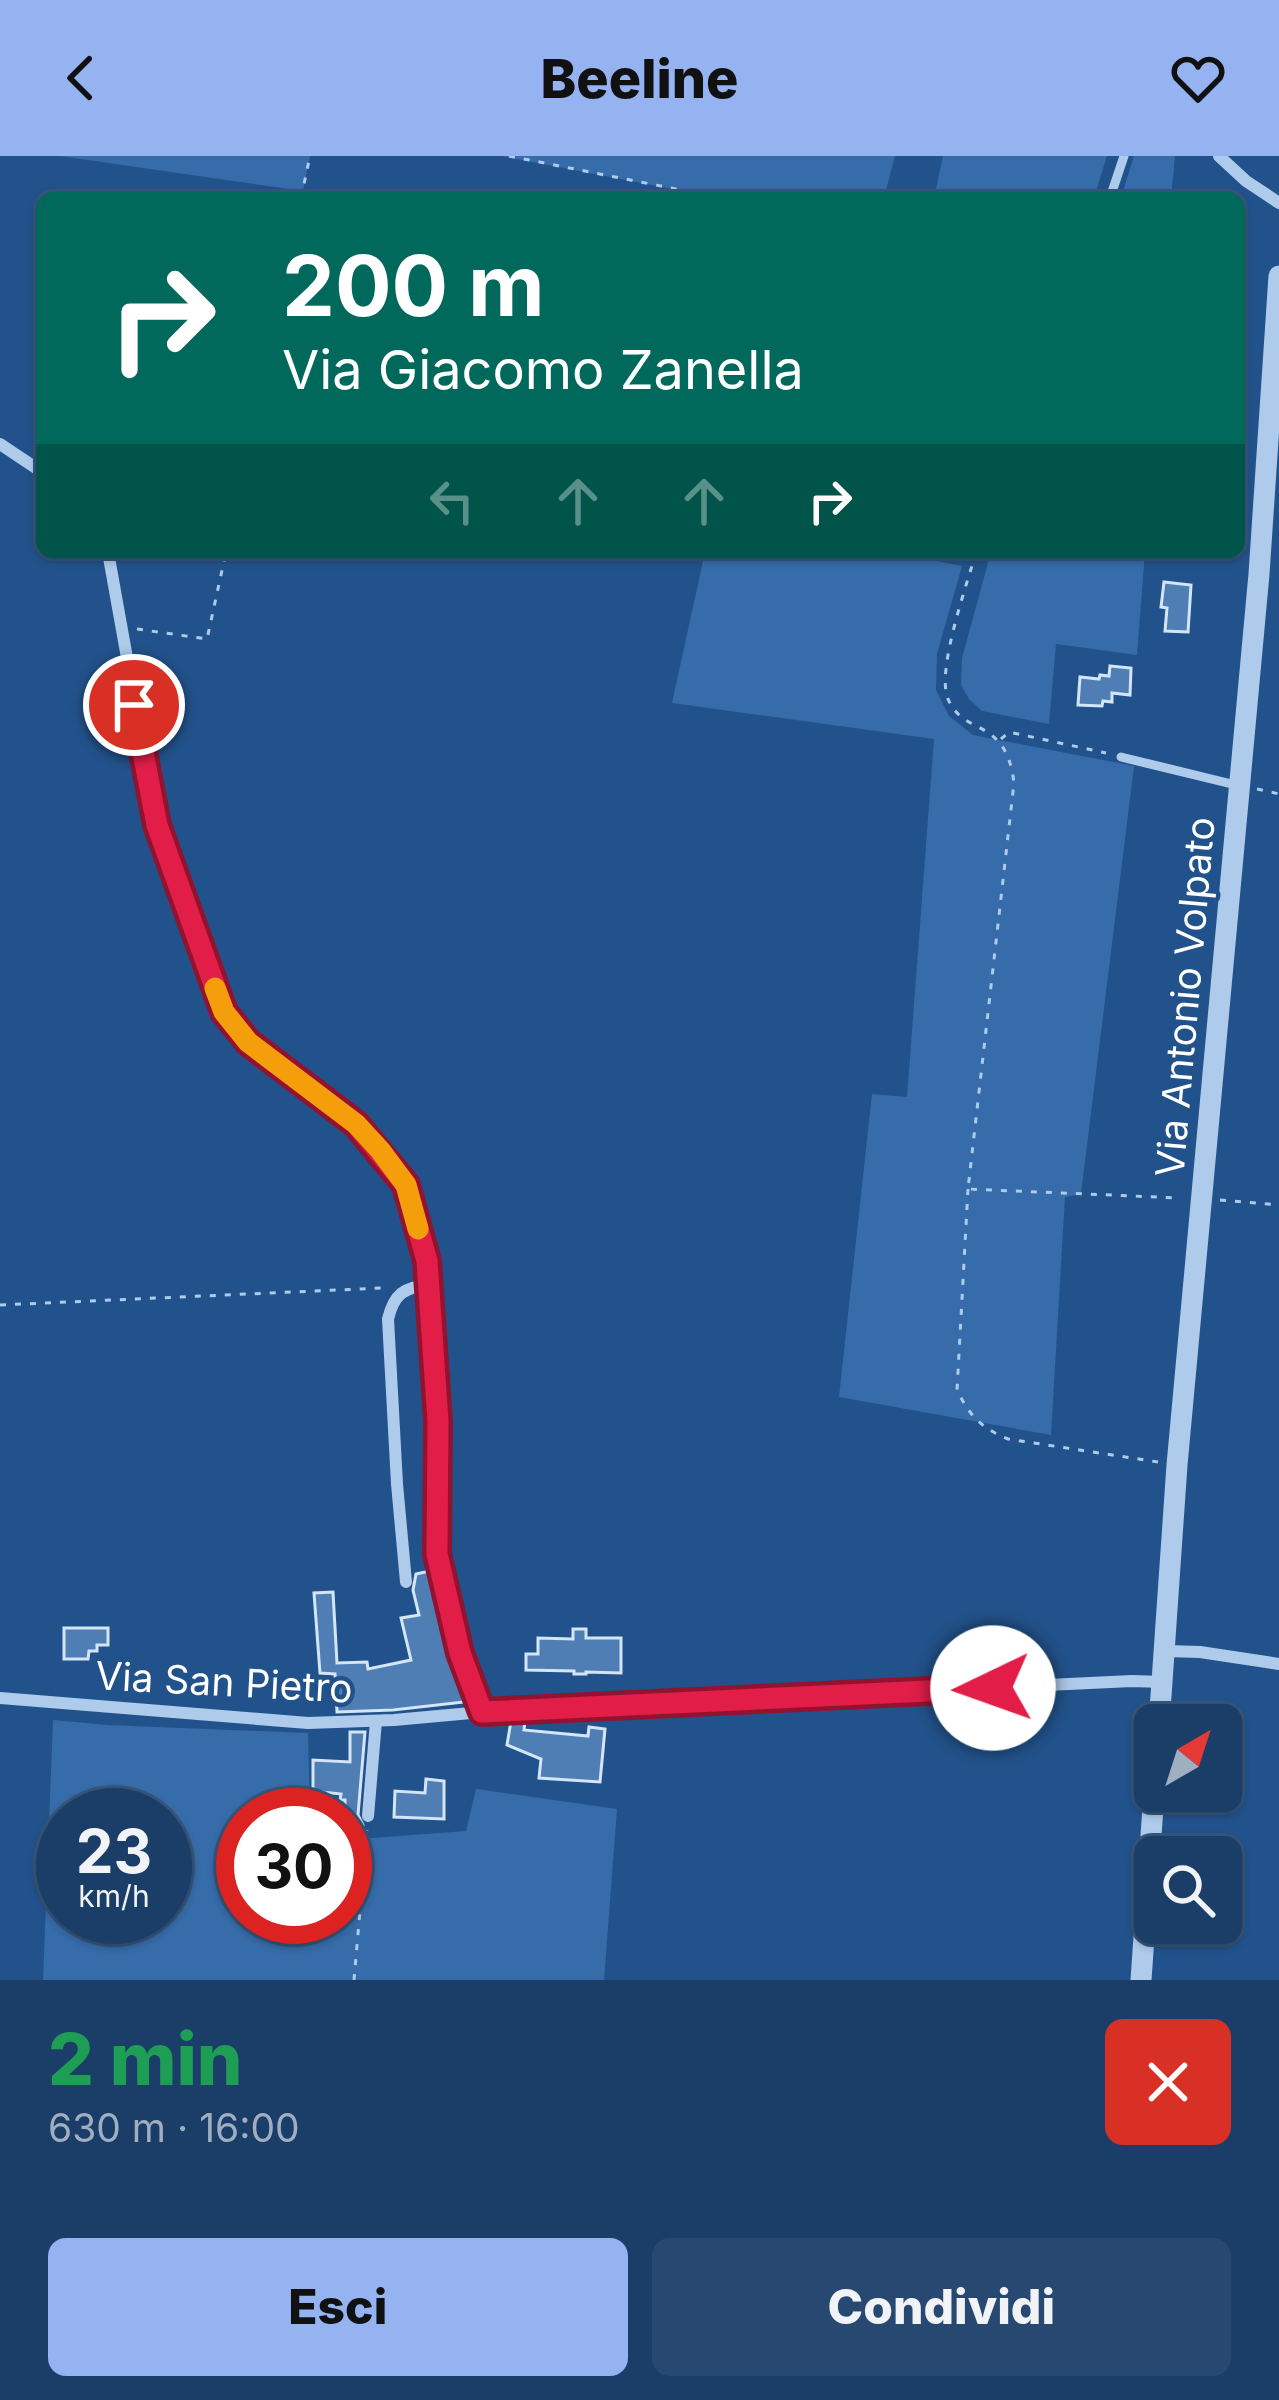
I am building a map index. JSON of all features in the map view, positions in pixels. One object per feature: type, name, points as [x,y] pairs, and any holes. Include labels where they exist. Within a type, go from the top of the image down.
[{"type":"street","points":[[1219,156],[1279,203]]},
{"type":"street","name":"Via Antonio Volpato","points":[[1161,1704],[1177,1465],[1259,574],[1279,276]]},
{"type":"street","points":[[0,444],[36,468]]},
{"type":"street","points":[[109,558],[157,825],[224,1012],[248,1042],[356,1124],[406,1185],[427,1261],[438,1421],[437,1554],[460,1653],[482,1712]]},
{"type":"street","points":[[406,1582],[388,1319],[397,1296],[408,1287],[428,1285]]},
{"type":"street","points":[[1166,1651],[1279,1664]]},
{"type":"street","name":"Via San Pietro","points":[[0,1698],[308,1724],[1163,1682]]},
{"type":"street","points":[[369,1788],[376,1721]]},
{"type":"street","points":[[1141,1980],[1153,1812]]},
{"type":"lane","points":[[1112,192],[1124,156]]},
{"type":"lane","points":[[1121,757],[1240,786]]},
{"type":"path","points":[[302,192],[310,156]]},
{"type":"path","points":[[508,156],[691,192]]},
{"type":"path","points":[[120,627],[207,639],[225,558]]},
{"type":"path","points":[[974,558],[944,672],[947,696],[957,713],[999,740],[1011,760],[1014,783],[968,1190],[957,1390],[968,1412],[985,1430],[1008,1439],[1177,1465]]},
{"type":"path","points":[[999,740],[1010,732],[1121,757]]},
{"type":"path","points":[[968,1190],[1279,1205]]},
{"type":"path","points":[[0,1305],[408,1287]]},
{"type":"path","points":[[354,1980],[357,1944]]},
{"type":"shaded area","points":[[60,156],[310,156],[303,191]]},
{"type":"shaded area","points":[[502,156],[895,156],[886,192],[688,192]]},
{"type":"shaded area","points":[[943,156],[1107,156],[1096,192],[935,192]]},
{"type":"shaded area","points":[[1134,156],[1175,156],[1172,192],[1123,192]]},
{"type":"shaded area","points":[[704,558],[922,558],[962,566],[937,654],[936,690],[949,716],[973,735],[1134,766],[1081,1194],[1065,1197],[1051,1435],[839,1397],[872,1094],[907,1097],[934,739],[672,703]]},
{"type":"shaded area","points":[[989,558],[1145,558],[1137,655],[1056,644],[1049,724],[982,711],[961,685],[962,658]]},
{"type":"shaded area","points":[[53,1720],[308,1733],[309,1788],[216,1788],[216,1944],[372,1944],[372,1838],[466,1831],[476,1789],[617,1809],[604,1980],[43,1980],[44,1944],[192,1944],[192,1788],[50,1788]]},
{"type":"building","points":[[1164,582],[1191,585],[1188,632],[1165,631]]},
{"type":"building","points":[[1110,666],[1131,668],[1130,695],[1112,693],[1112,702],[1103,701],[1102,706],[1078,705],[1080,677],[1109,676]]},
{"type":"building","points":[[430,1571],[464,1702],[337,1712],[335,1674],[320,1673],[314,1593],[333,1592],[337,1663],[367,1662],[368,1669],[411,1660],[401,1618],[419,1615],[413,1590],[416,1574]]},
{"type":"building","points":[[64,1628],[108,1628],[108,1645],[97,1645],[88,1659],[64,1659]]},
{"type":"building","points":[[573,1629],[586,1629],[586,1638],[621,1638],[621,1673],[526,1670],[526,1654],[538,1654],[538,1638],[573,1639]]},
{"type":"building","points":[[511,1721],[525,1721],[524,1730],[588,1736],[589,1727],[605,1729],[600,1782],[539,1778],[541,1759],[507,1745]]},
{"type":"building","points":[[350,1732],[365,1732],[360,1788],[313,1788],[313,1760],[350,1762]]},
{"type":"building","points":[[426,1779],[444,1781],[444,1819],[394,1817],[395,1791],[425,1793]]},
{"type":"slow traffic","points":[[215,988],[224,1012],[248,1042],[356,1124],[380,1150],[406,1185],[418,1229]]},
{"type":"route","points":[[134,705],[157,825],[224,1012],[248,1042],[356,1124],[406,1185],[427,1261],[438,1421],[437,1554],[460,1653],[482,1712],[993,1688]]}]
